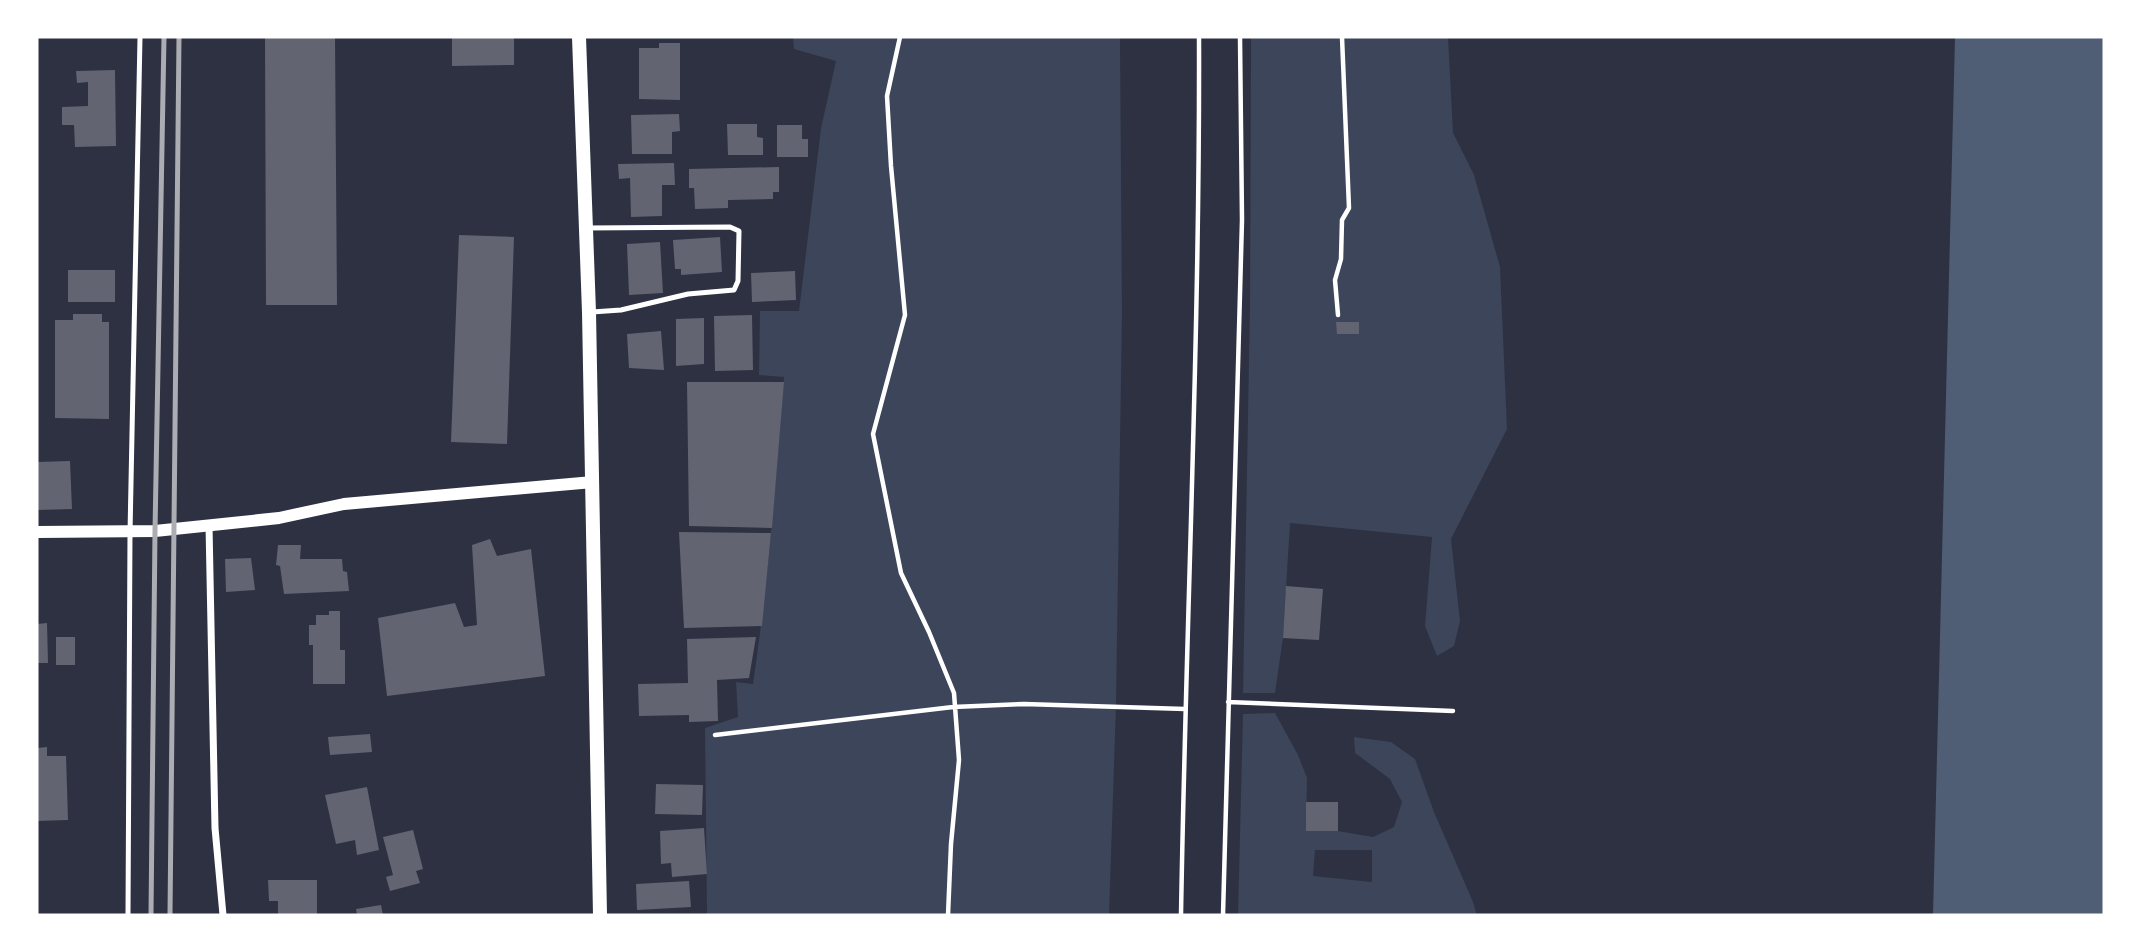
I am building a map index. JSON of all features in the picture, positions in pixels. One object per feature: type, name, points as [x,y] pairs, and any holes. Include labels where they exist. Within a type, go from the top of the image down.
[{"type":"main road","points":[[579,37],[589,312],[600,915]]},
{"type":"street","points":[[37,531],[130,533],[279,518],[344,505],[593,482]]},
{"type":"street","points":[[209,525],[215,828],[223,915]]},
{"type":"lane","points":[[128,915],[130,533],[140,37]]},
{"type":"lane","points":[[586,228],[730,226],[738,231],[738,281],[734,290],[688,295],[621,310],[589,312]]},
{"type":"path","points":[[900,37],[887,96],[905,315],[873,433],[901,573],[954,693],[959,760],[948,915]]},
{"type":"path","points":[[1181,915],[1199,176],[1199,37]]},
{"type":"path","points":[[1223,915],[1242,220],[1240,37]]},
{"type":"path","points":[[1338,315],[1335,280],[1341,259],[1342,220],[1349,208],[1342,37]]},
{"type":"path","points":[[1228,702],[1453,710]]},
{"type":"path","points":[[715,735],[953,707],[1024,704],[1185,709]]},
{"type":"shaded area","points":[[793,37],[1120,37],[1122,313],[1116,706],[1109,915],[707,915],[705,728],[738,717],[736,682],[753,684],[775,493],[784,377],[759,375],[760,311],[799,311],[821,128],[836,61],[794,49]]},
{"type":"shaded area","points":[[1251,37],[1448,37],[1453,133],[1474,175],[1500,267],[1507,429],[1451,539],[1460,621],[1454,646],[1437,656],[1425,626],[1432,537],[1290,523],[1283,638],[1275,693],[1243,693],[1250,304]]},
{"type":"shaded area","points":[[1955,37],[2104,37],[2104,915],[1933,915]]},
{"type":"shaded area","points":[[1275,713],[1298,755],[1307,778],[1306,830],[1338,831],[1373,837],[1394,827],[1402,802],[1390,779],[1355,753],[1354,737],[1391,742],[1415,759],[1477,915],[1238,915],[1243,714]],"holes":[[[1315,850],[1372,850],[1372,882],[1313,876]]]},
{"type":"building","points":[[265,37],[335,37],[337,305],[266,305]]},
{"type":"building","points":[[452,37],[514,37],[514,65],[452,66]]},
{"type":"building","points":[[659,43],[680,43],[680,100],[639,99],[639,48],[659,48]]},
{"type":"building","points":[[115,70],[116,146],[75,147],[74,125],[62,125],[62,107],[88,106],[88,82],[77,83],[76,71]]},
{"type":"building","points":[[679,114],[680,131],[672,132],[672,154],[632,154],[631,115]]},
{"type":"building","points":[[727,124],[757,124],[757,137],[763,138],[763,155],[728,155]]},
{"type":"building","points":[[777,125],[802,125],[802,139],[808,139],[808,157],[777,157]]},
{"type":"building","points":[[674,163],[675,185],[662,185],[662,216],[631,217],[630,178],[619,179],[618,164]]},
{"type":"building","points":[[779,167],[779,192],[773,192],[773,199],[728,200],[728,208],[695,209],[694,188],[689,188],[689,169]]},
{"type":"building","points":[[459,235],[514,237],[507,444],[451,442]]},
{"type":"building","points":[[720,237],[722,272],[681,275],[681,269],[675,269],[673,240]]},
{"type":"building","points":[[660,242],[663,293],[629,295],[627,244]]},
{"type":"building","points":[[68,270],[115,270],[115,302],[68,302]]},
{"type":"building","points":[[795,271],[796,300],[752,302],[751,273]]},
{"type":"building","points":[[73,314],[102,314],[102,322],[109,322],[109,419],[55,418],[55,320],[73,320]]},
{"type":"building","points":[[752,315],[753,370],[715,371],[714,316]]},
{"type":"building","points":[[704,318],[704,364],[676,366],[676,319]]},
{"type":"building","points":[[1336,322],[1359,322],[1359,334],[1337,334]]},
{"type":"building","points":[[661,331],[664,370],[629,368],[627,334]]},
{"type":"building","points":[[687,382],[784,382],[772,528],[689,526]]},
{"type":"building","points":[[70,461],[72,509],[37,510],[37,462]]},
{"type":"building","points":[[679,532],[771,533],[762,626],[684,628]]},
{"type":"building","points":[[490,539],[497,556],[531,549],[545,676],[387,696],[378,618],[455,603],[464,627],[477,625],[472,545]]},
{"type":"building","points":[[278,545],[301,545],[300,559],[342,559],[343,571],[347,572],[349,591],[284,594],[280,566],[276,565]]},
{"type":"building","points":[[251,558],[255,590],[226,592],[225,559]]},
{"type":"building","points":[[1286,586],[1323,589],[1319,640],[1283,638]]},
{"type":"building","points":[[329,611],[340,611],[340,650],[345,650],[345,684],[313,684],[313,645],[309,645],[309,625],[316,625],[316,615],[329,615]]},
{"type":"building","points":[[47,623],[48,663],[37,663],[37,624]]},
{"type":"building","points":[[56,637],[75,637],[75,665],[56,665]]},
{"type":"building","points":[[756,637],[749,678],[717,680],[718,721],[689,722],[689,715],[639,716],[638,684],[688,683],[687,639]]},
{"type":"building","points":[[370,734],[372,752],[330,755],[328,737]]},
{"type":"building","points":[[47,747],[47,756],[66,756],[68,820],[37,821],[37,748]]},
{"type":"building","points":[[656,784],[703,785],[702,815],[655,814]]},
{"type":"building","points":[[367,787],[379,850],[357,855],[355,840],[336,844],[325,795]]},
{"type":"building","points":[[1306,802],[1338,802],[1338,831],[1306,831]]},
{"type":"building","points":[[704,828],[707,874],[672,877],[671,863],[661,864],[660,831]]},
{"type":"building","points":[[413,830],[423,869],[416,871],[420,883],[390,891],[386,877],[393,875],[383,837]]},
{"type":"building","points":[[268,880],[317,880],[317,915],[278,915],[278,901],[269,901]]},
{"type":"building","points":[[689,881],[691,907],[637,910],[636,884]]},
{"type":"building","points":[[381,905],[383,915],[357,915],[356,909]]},
{"type":"railway","points":[[151,915],[164,37]]},
{"type":"railway","points":[[170,915],[179,37]]}]
